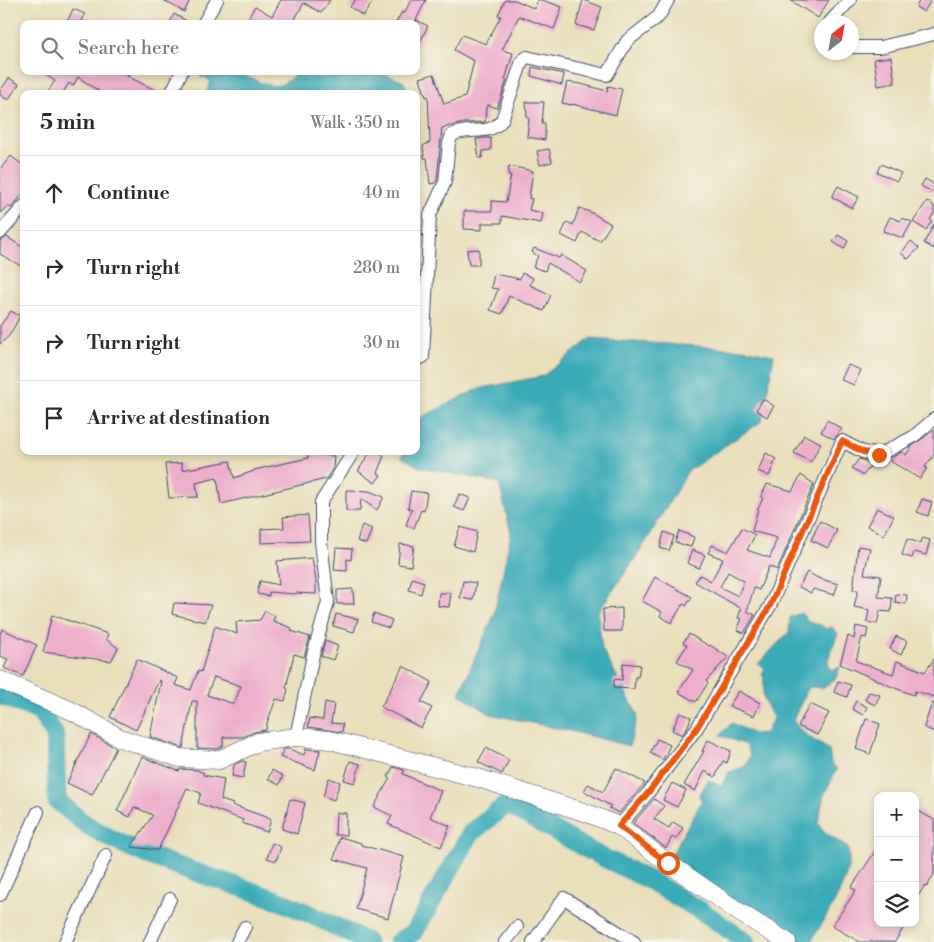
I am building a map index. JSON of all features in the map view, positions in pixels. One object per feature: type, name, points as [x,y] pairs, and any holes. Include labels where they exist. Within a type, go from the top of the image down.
[{"type":"street","points":[[205,20],[216,0]]},
{"type":"street","points":[[420,358],[423,357],[430,215],[445,182],[449,143],[452,135],[458,132],[491,129],[498,126],[502,120],[522,61],[527,57],[607,75],[627,41],[659,16],[668,0]]},
{"type":"street","points":[[836,15],[850,0]]},
{"type":"street","points":[[859,47],[881,47],[934,34]]},
{"type":"street","points":[[173,90],[180,75]]},
{"type":"street","points":[[0,233],[20,210]]},
{"type":"street","points":[[619,826],[648,793],[697,728],[770,606],[842,441],[863,452],[879,455],[914,437],[934,419]]},
{"type":"street","points":[[296,737],[312,655],[328,602],[321,542],[321,502],[351,455]]},
{"type":"street","points":[[0,680],[72,711],[120,738],[179,758],[219,760],[258,742],[296,737],[330,740],[478,778],[588,813],[619,826],[668,863],[787,942]]},
{"type":"street","points":[[0,895],[38,812]]},
{"type":"street","points":[[65,942],[106,854]]},
{"type":"street","points":[[533,942],[564,898],[634,942]]},
{"type":"street","points":[[150,942],[170,899]]},
{"type":"street","points":[[237,942],[244,927]]},
{"type":"street","points":[[505,942],[517,927]]},
{"type":"water","points":[[202,75],[245,75],[273,86],[285,83],[294,75],[387,75],[404,82],[407,90],[207,90],[211,82],[205,77],[200,78]]},
{"type":"water","points":[[590,339],[742,349],[774,355],[762,421],[688,471],[641,550],[598,612],[602,649],[638,715],[629,746],[490,714],[459,694],[494,615],[511,533],[499,483],[419,467],[402,457],[402,455],[420,455],[420,418],[478,389],[543,376]]},
{"type":"water","points":[[801,613],[811,623],[821,625],[826,629],[832,627],[838,633],[828,660],[830,670],[840,667],[836,678],[824,688],[809,687],[793,720],[804,733],[829,750],[831,763],[837,769],[824,795],[818,823],[822,830],[848,848],[849,859],[843,884],[831,909],[811,942],[797,942],[669,859],[702,801],[699,796],[708,780],[721,786],[729,772],[744,767],[750,756],[746,745],[720,735],[732,723],[754,734],[766,733],[773,718],[763,697],[764,678],[762,675],[765,668],[758,664],[789,632],[790,617]]},
{"type":"building","points":[[163,0],[190,0],[184,12]]},
{"type":"building","points":[[281,0],[330,0],[321,13],[304,3],[294,20],[247,20],[255,6],[272,16]]},
{"type":"building","points":[[355,0],[374,0],[363,16],[350,7]]},
{"type":"building","points":[[411,0],[426,0],[416,20],[397,20],[402,12],[404,14]]},
{"type":"building","points":[[505,0],[515,0],[535,9],[537,0],[562,7],[554,29],[519,16],[502,50],[513,53],[505,80],[507,80],[497,108],[488,105],[486,107],[485,122],[464,123],[442,128],[437,180],[435,183],[430,184],[427,158],[424,158],[423,146],[430,142],[428,96],[426,97],[420,78],[434,74],[444,104],[465,97],[474,61],[454,50],[462,35],[486,44],[501,16],[498,15]]},
{"type":"building","points":[[583,0],[602,7],[594,30],[576,25]]},
{"type":"building","points":[[790,0],[829,0],[820,15],[814,15]]},
{"type":"building","points":[[920,0],[931,0],[924,12],[916,7]]},
{"type":"building","points":[[73,9],[85,14],[83,20],[68,20]]},
{"type":"building","points":[[174,14],[185,20],[171,20]]},
{"type":"building","points":[[420,22],[428,26],[420,42]]},
{"type":"building","points":[[891,57],[895,83],[878,86],[874,59]]},
{"type":"building","points":[[532,67],[564,74],[562,85],[531,76]]},
{"type":"building","points":[[46,75],[128,75],[155,90],[97,90],[78,77],[73,86],[69,83],[65,90],[49,90],[55,81]]},
{"type":"building","points":[[9,78],[19,84],[8,100],[0,95],[0,91]]},
{"type":"building","points":[[567,82],[607,91],[608,86],[622,89],[616,115],[562,103]]},
{"type":"building","points":[[526,102],[544,102],[542,123],[545,123],[545,140],[527,137],[529,118],[527,118]]},
{"type":"building","points":[[491,138],[491,150],[483,151],[482,158],[479,158],[476,139]]},
{"type":"building","points":[[549,149],[552,162],[540,165],[537,151]]},
{"type":"building","points":[[11,156],[20,163],[20,198],[11,208],[8,206],[0,213],[0,169]]},
{"type":"building","points":[[881,164],[901,173],[897,181],[877,172]]},
{"type":"building","points":[[509,166],[533,171],[529,198],[532,199],[529,210],[543,213],[541,223],[502,216],[502,223],[482,223],[482,230],[464,229],[464,211],[492,211],[492,201],[506,202],[511,175],[508,175]]},
{"type":"building","points":[[925,179],[934,184],[934,193],[921,186]]},
{"type":"building","points":[[838,186],[859,197],[852,208],[832,197]]},
{"type":"building","points":[[927,201],[934,206],[934,213],[930,220],[932,221],[926,230],[913,222]]},
{"type":"building","points":[[579,208],[611,224],[600,241],[582,232],[577,243],[561,235],[567,222],[573,225]]},
{"type":"building","points":[[890,217],[900,221],[902,218],[912,222],[903,238],[883,231]]},
{"type":"building","points":[[934,224],[934,249],[924,243]]},
{"type":"building","points":[[838,235],[848,241],[844,249],[833,242]]},
{"type":"building","points":[[7,237],[20,245],[20,266],[0,254],[0,241]]},
{"type":"building","points":[[911,241],[919,248],[908,259],[901,253]]},
{"type":"building","points":[[534,248],[559,258],[561,255],[587,271],[580,282],[548,263],[545,271],[533,267],[538,256],[532,252]]},
{"type":"building","points":[[479,249],[479,265],[469,265],[467,250]]},
{"type":"building","points":[[522,273],[533,278],[530,285],[551,295],[544,311],[509,296],[502,314],[490,310],[498,289],[491,288],[494,274],[520,279]]},
{"type":"building","points":[[11,311],[20,316],[9,336],[0,344],[0,326]]},
{"type":"building","points":[[848,365],[861,370],[854,385],[841,380]]},
{"type":"building","points":[[763,399],[774,406],[767,417],[756,410]]},
{"type":"building","points":[[827,420],[842,429],[834,439],[821,432]]},
{"type":"building","points":[[934,430],[934,455],[925,467],[927,468],[920,479],[890,461],[902,452],[906,455],[912,446]]},
{"type":"building","points":[[804,435],[821,443],[811,462],[794,453]]},
{"type":"building","points":[[766,453],[776,459],[769,476],[758,471]]},
{"type":"building","points":[[308,455],[334,456],[333,468],[326,479],[221,504],[217,478],[196,483],[198,497],[169,498],[165,464],[182,463],[182,470],[230,461],[234,478],[254,470],[308,458]]},
{"type":"building","points":[[368,455],[384,456],[377,473],[381,475],[375,483],[358,471]]},
{"type":"building","points":[[859,459],[871,465],[863,476],[852,468]]},
{"type":"building","points":[[801,475],[814,484],[777,570],[769,566],[759,590],[754,588],[747,611],[755,615],[744,633],[737,630],[742,619],[738,618],[742,609],[695,582],[700,575],[711,581],[723,559],[708,553],[712,545],[728,552],[742,528],[755,535],[747,550],[770,558],[777,538],[752,531],[763,498],[761,497],[767,484],[792,491]],"holes":[[[728,572],[744,581],[738,596],[720,587]]]},
{"type":"building","points":[[346,490],[369,491],[384,497],[377,510],[361,499],[360,511],[346,511]]},
{"type":"building","points":[[411,491],[427,493],[424,511],[421,510],[414,528],[406,525],[412,509],[408,508]]},
{"type":"building","points":[[459,494],[470,498],[464,511],[454,507]]},
{"type":"building","points":[[922,499],[932,502],[928,516],[917,512]]},
{"type":"building","points":[[877,508],[894,516],[884,535],[867,526]]},
{"type":"building","points":[[308,515],[310,541],[261,543],[261,529],[284,528],[283,517]]},
{"type":"building","points":[[820,521],[837,530],[828,548],[811,540]]},
{"type":"building","points":[[362,525],[372,529],[366,544],[357,541]]},
{"type":"building","points":[[460,527],[477,532],[473,552],[454,546]]},
{"type":"building","points":[[679,531],[694,537],[691,547],[675,542]]},
{"type":"building","points":[[664,532],[674,536],[669,551],[660,548]]},
{"type":"building","points":[[922,538],[930,540],[926,555],[914,552],[912,558],[902,555],[907,539],[920,543]]},
{"type":"building","points":[[400,544],[414,546],[411,566],[398,564]]},
{"type":"building","points":[[858,546],[870,548],[864,574],[881,576],[878,597],[892,598],[891,612],[880,611],[877,624],[867,622],[869,610],[854,607],[858,590],[853,590]]},
{"type":"building","points":[[336,548],[352,549],[351,560],[347,559],[347,571],[334,570]]},
{"type":"building","points":[[692,550],[705,555],[699,568],[687,563]]},
{"type":"building","points":[[312,558],[316,594],[269,592],[269,596],[257,594],[260,581],[279,585],[277,561]]},
{"type":"building","points":[[807,572],[818,578],[838,584],[834,595],[813,589],[811,593],[799,587]]},
{"type":"building","points":[[655,577],[692,597],[686,606],[683,604],[671,623],[660,616],[662,612],[642,601]]},
{"type":"building","points":[[412,578],[424,582],[421,594],[409,590]]},
{"type":"building","points":[[463,581],[476,583],[473,600],[460,598]]},
{"type":"building","points":[[353,589],[354,604],[337,604],[337,590]]},
{"type":"building","points":[[439,593],[451,593],[449,607],[438,606]]},
{"type":"building","points":[[896,594],[907,595],[906,604],[895,602]]},
{"type":"building","points":[[174,603],[211,605],[205,622],[172,614]]},
{"type":"building","points":[[622,608],[622,631],[604,631],[603,609]]},
{"type":"building","points":[[265,611],[275,616],[273,621],[292,628],[291,631],[310,637],[304,657],[294,654],[285,701],[276,699],[266,730],[254,732],[243,737],[223,737],[223,746],[217,749],[197,748],[197,701],[192,701],[183,748],[150,737],[161,681],[159,680],[136,730],[110,717],[137,659],[178,678],[175,685],[191,690],[198,671],[201,672],[215,626],[237,634],[236,622],[260,620]],"holes":[[[214,677],[241,686],[234,704],[207,695]]]},
{"type":"building","points":[[374,613],[392,620],[389,628],[371,622]]},
{"type":"building","points":[[336,614],[358,619],[354,632],[333,626]]},
{"type":"building","points":[[52,615],[108,634],[106,639],[118,648],[111,661],[43,652]]},
{"type":"building","points":[[856,626],[868,629],[866,638],[862,637],[856,661],[893,674],[897,661],[925,672],[934,659],[934,697],[915,691],[914,695],[840,664],[848,636],[854,639]]},
{"type":"building","points":[[2,629],[37,645],[23,676],[4,668],[8,659],[0,656],[0,634]]},
{"type":"building","points":[[689,634],[728,657],[706,681],[708,683],[696,702],[678,692],[693,670],[677,661],[687,645],[683,643]]},
{"type":"building","points":[[896,636],[907,641],[901,655],[890,649]]},
{"type":"building","points":[[325,641],[338,646],[333,660],[321,656]]},
{"type":"building","points":[[623,663],[640,665],[638,677],[635,677],[634,689],[614,688],[614,679],[622,680]]},
{"type":"building","points":[[403,666],[432,682],[421,702],[432,708],[421,728],[381,707]]},
{"type":"building","points":[[838,681],[851,685],[847,697],[834,692]]},
{"type":"building","points":[[739,691],[760,703],[754,716],[729,706]]},
{"type":"building","points":[[869,692],[880,695],[875,705],[865,700]]},
{"type":"building","points":[[856,701],[867,707],[863,715],[852,709]]},
{"type":"building","points":[[325,702],[334,704],[331,723],[343,724],[342,732],[308,727],[310,718],[323,720]]},
{"type":"building","points":[[932,703],[934,704],[934,732],[924,727]]},
{"type":"building","points":[[810,704],[829,713],[817,735],[798,726]]},
{"type":"building","points":[[680,713],[691,717],[682,735],[672,730]]},
{"type":"building","points":[[866,719],[880,724],[870,754],[856,749]]},
{"type":"building","points":[[91,734],[116,748],[92,795],[67,783]]},
{"type":"building","points":[[657,739],[670,745],[663,760],[650,753]]},
{"type":"building","points":[[708,740],[731,751],[727,763],[723,761],[715,777],[705,771],[695,791],[684,785],[704,751],[702,751]]},
{"type":"building","points":[[486,748],[509,760],[502,774],[478,762]]},
{"type":"building","points":[[284,749],[304,755],[306,749],[320,750],[315,770],[280,757]]},
{"type":"building","points":[[142,757],[179,771],[180,769],[197,770],[204,773],[203,775],[224,779],[221,800],[271,819],[267,832],[242,823],[243,820],[198,803],[201,793],[187,788],[158,850],[131,847],[153,815],[134,807],[130,817],[117,811]]},
{"type":"building","points":[[242,761],[246,762],[243,778],[232,776],[234,765]]},
{"type":"building","points":[[350,761],[360,764],[355,783],[344,780]]},
{"type":"building","points":[[393,767],[404,770],[403,774],[441,791],[430,817],[450,826],[441,847],[388,824],[392,816],[374,807],[390,778],[388,777]]},
{"type":"building","points":[[616,768],[645,783],[619,813],[609,808],[611,806],[584,791],[588,784],[603,792]]},
{"type":"building","points":[[272,770],[283,776],[279,785],[268,779]]},
{"type":"building","points":[[329,778],[340,782],[334,800],[323,796]]},
{"type":"building","points":[[672,783],[686,790],[677,807],[663,800]]},
{"type":"building","points":[[290,799],[305,803],[297,834],[282,829]]},
{"type":"building","points":[[654,799],[664,806],[654,819],[669,828],[673,822],[683,828],[676,839],[672,837],[666,848],[633,823]]},
{"type":"building","points":[[919,811],[934,820],[934,874],[927,887],[925,885],[919,895]]},
{"type":"building","points":[[336,813],[346,813],[346,835],[335,835]]},
{"type":"building","points":[[340,837],[404,857],[388,918],[356,909],[367,868],[334,859]]},
{"type":"building","points":[[272,843],[281,847],[276,861],[267,858]]},
{"type":"building","points":[[874,853],[874,927],[904,927],[895,942],[860,942],[832,926],[856,890],[851,888]]},
{"type":"waterway","points":[[0,695],[40,712],[55,735],[57,801],[87,825],[132,849],[277,900],[367,942]]},
{"type":"waterway","points":[[398,942],[415,931],[471,833],[507,804],[592,852],[647,879],[706,914],[746,942]]},
{"type":"route","points":[[668,863],[619,826],[648,793],[697,728],[770,606],[842,441],[863,452],[879,455]]}]
